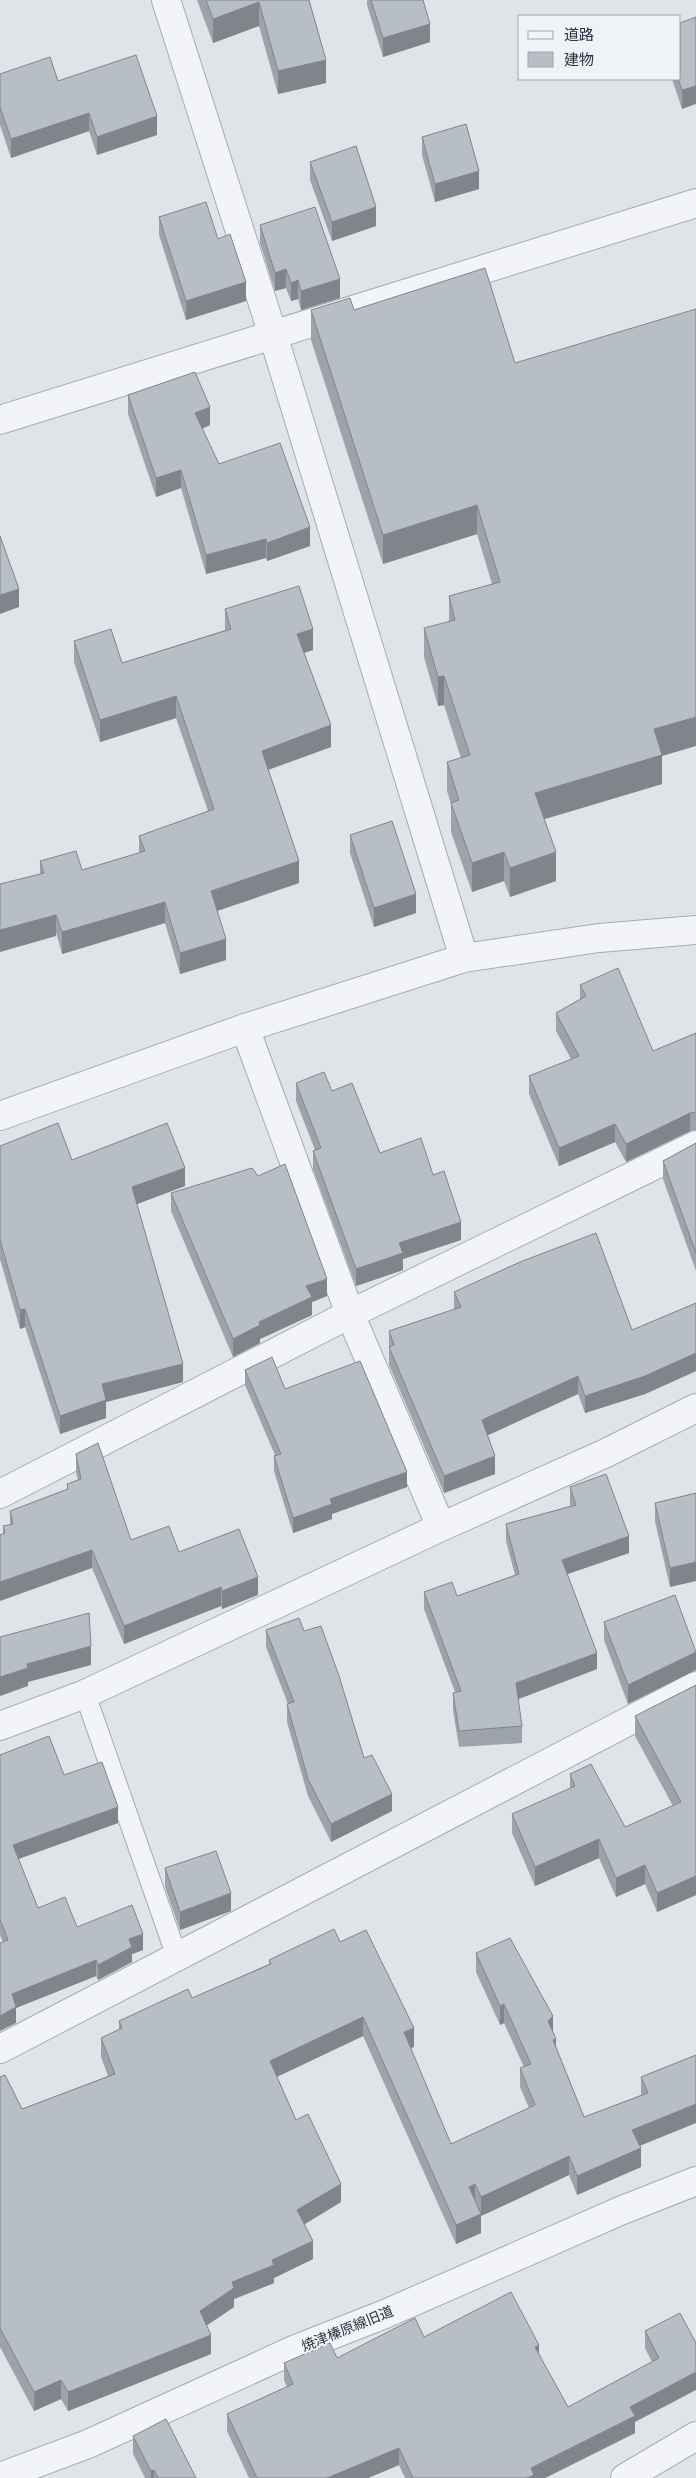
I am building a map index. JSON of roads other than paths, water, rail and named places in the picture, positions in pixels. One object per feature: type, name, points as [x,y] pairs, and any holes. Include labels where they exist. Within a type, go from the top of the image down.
[{"type":"street","points":[[166,0],[273,335],[464,958]]},
{"type":"street","points":[[0,420],[696,203]]},
{"type":"street","points":[[0,1116],[244,1028],[464,958],[695,925]]},
{"type":"street","points":[[244,1028],[350,1314],[441,1527]]},
{"type":"street","points":[[0,1494],[350,1314],[696,1145]]},
{"type":"street","points":[[0,1726],[85,1694],[441,1527],[606,1453],[696,1408]]},
{"type":"street","points":[[0,2049],[696,1686]]},
{"type":"street","name":"焼津榛原線旧道","points":[[0,2477],[98,2440],[296,2348],[385,2314],[620,2211],[696,2181]]},
{"type":"street","points":[[625,2478],[696,2436]]},
{"type":"lane","points":[[85,1694],[177,1957]]}]
